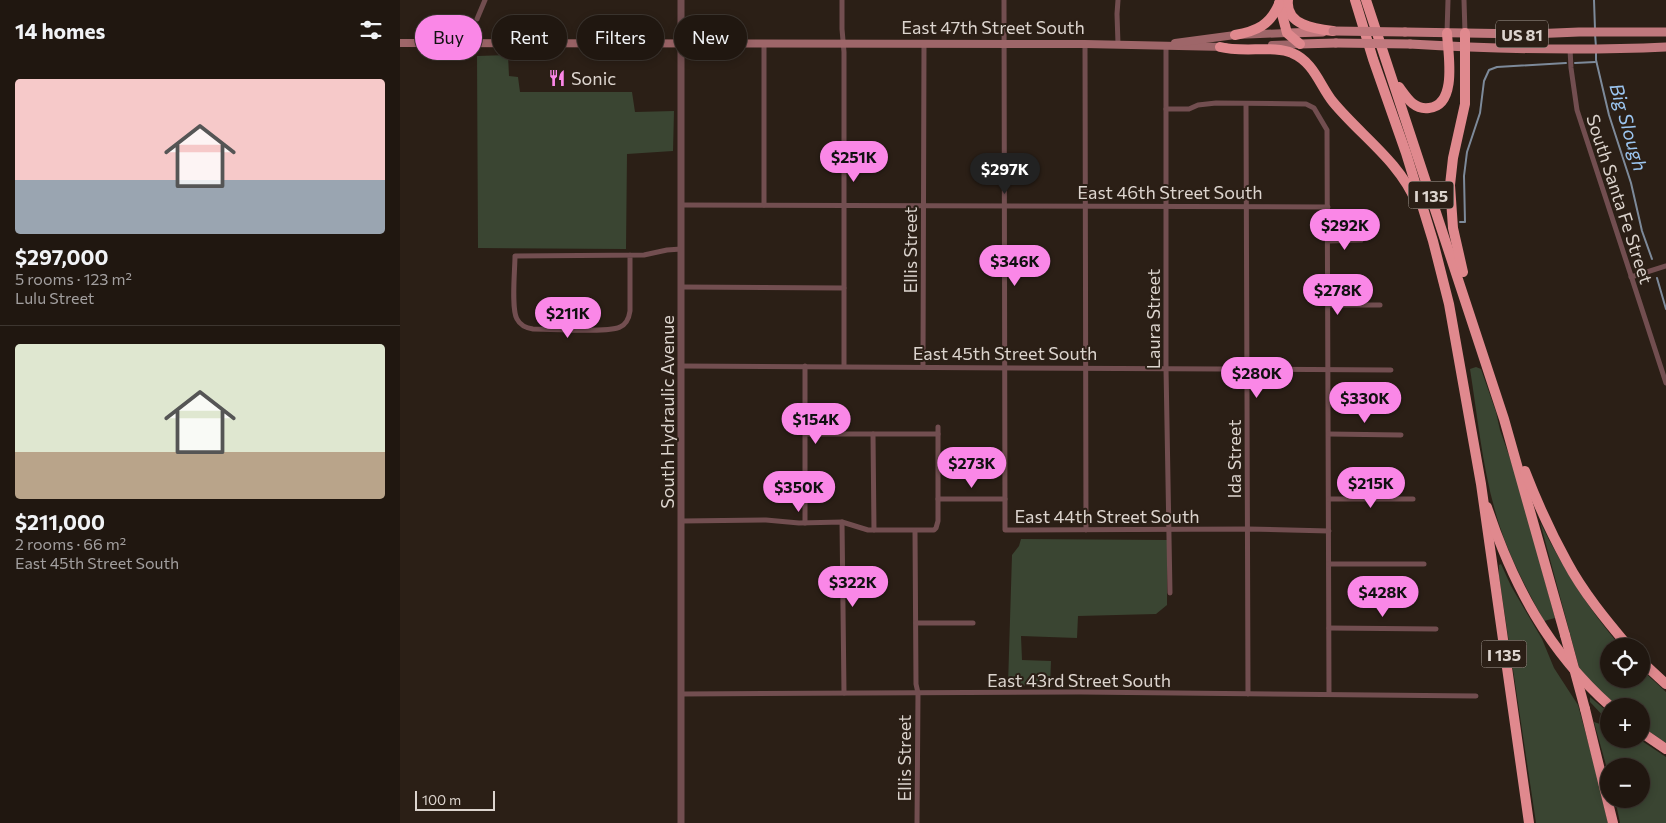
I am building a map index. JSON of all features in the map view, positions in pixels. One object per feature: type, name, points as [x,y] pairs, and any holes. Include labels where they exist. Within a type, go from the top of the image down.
[{"type":"highway","points":[[1350,0],[1361,19]]},
{"type":"highway","name":"I 135","points":[[1355,0],[1373,59],[1406,153],[1433,241],[1449,304],[1481,484],[1529,823]]},
{"type":"highway","name":"I 135","points":[[1366,0],[1504,418],[1585,709],[1613,823]]},
{"type":"highway","points":[[1282,1],[1287,33],[1300,44]]},
{"type":"highway","points":[[1235,35],[1247,33],[1263,26],[1272,18],[1282,1]]},
{"type":"highway","name":"US 81","points":[[1282,1],[1294,19],[1311,28],[1333,31]]},
{"type":"highway","points":[[1391,73],[1408,100],[1416,106],[1434,107],[1446,96],[1449,73],[1446,33]]},
{"type":"highway","points":[[1465,33],[1465,104],[1453,158],[1450,185],[1451,211],[1459,256],[1489,369]]},
{"type":"highway","points":[[1220,47],[1232,50],[1283,50],[1302,58],[1316,75],[1332,100],[1390,161],[1413,195],[1433,241]]},
{"type":"highway","points":[[1504,418],[1538,503],[1567,563],[1603,617],[1621,638]]},
{"type":"highway","points":[[1481,484],[1511,571],[1534,614],[1548,637],[1565,659],[1590,689],[1601,698]]},
{"type":"highway","points":[[1650,669],[1666,684]]},
{"type":"highway","points":[[1650,738],[1666,749]]},
{"type":"main road","name":"East 47th Street South","points":[[1166,45],[1235,35],[1333,31],[1531,34],[1666,32]]},
{"type":"main road","name":"East 47th Street South","points":[[400,43],[674,43]]},
{"type":"main road","name":"East 47th Street South","points":[[747,43],[1118,44],[1187,47],[1336,43],[1410,44],[1466,48],[1610,49],[1666,47]]},
{"type":"street","points":[[479,15],[485,0]]},
{"type":"street","name":"South Hydraulic Avenue","points":[[681,0],[681,15]]},
{"type":"street","points":[[842,0],[844,366]]},
{"type":"street","points":[[938,499],[1005,499],[1004,0]]},
{"type":"street","points":[[1118,0],[1118,44]]},
{"type":"street","points":[[1446,33],[1448,0]]},
{"type":"street","points":[[1464,0],[1465,33]]},
{"type":"street","points":[[764,43],[764,205]]},
{"type":"street","name":"Ellis Street","points":[[923,366],[924,44]]},
{"type":"street","points":[[1084,44],[1086,530]]},
{"type":"street","name":"Laura Street","points":[[1166,45],[1166,368],[1170,593]]},
{"type":"street","name":"South Santa Fe Street","points":[[1575,48],[1571,68],[1577,110],[1666,383]]},
{"type":"street","name":"South Hydraulic Avenue","points":[[681,60],[682,823]]},
{"type":"street","points":[[1166,109],[1189,109],[1198,105],[1216,103],[1306,104],[1314,108],[1327,130],[1329,694]]},
{"type":"street","name":"Ida Street","points":[[1246,104],[1248,694]]},
{"type":"street","name":"East 46th Street South","points":[[681,205],[1328,207]]},
{"type":"street","points":[[1328,241],[1361,240]]},
{"type":"street","points":[[630,255],[629,318],[618,328],[533,329],[522,325],[516,318],[515,256],[630,255],[644,255],[681,249]]},
{"type":"street","points":[[1630,277],[1666,266]]},
{"type":"street","points":[[681,287],[844,288]]},
{"type":"street","points":[[1328,305],[1380,305]]},
{"type":"street","name":"East 45th Street South","points":[[681,366],[1391,370]]},
{"type":"street","points":[[805,366],[805,523]]},
{"type":"street","points":[[682,521],[766,520],[805,523],[842,522],[858,528],[874,530],[934,530],[938,522],[938,427]]},
{"type":"street","points":[[806,434],[938,434]]},
{"type":"street","points":[[873,434],[874,530]]},
{"type":"street","points":[[1329,434],[1401,435]]},
{"type":"street","name":"East 44th Street South","points":[[1005,499],[1005,530],[1248,529],[1329,532]]},
{"type":"street","points":[[1329,499],[1413,499]]},
{"type":"street","points":[[842,522],[844,694]]},
{"type":"street","name":"Ellis Street","points":[[915,531],[918,823]]},
{"type":"street","points":[[1329,564],[1424,564]]},
{"type":"street","points":[[916,623],[973,623]]},
{"type":"street","points":[[1329,628],[1436,629]]},
{"type":"street","name":"East 43rd Street South","points":[[682,694],[1329,694],[1476,696]]},
{"type":"green space","points":[[482,56],[492,56],[492,60],[508,60],[509,76],[518,77],[520,92],[632,92],[635,112],[674,111],[673,151],[627,154],[626,249],[478,248],[477,60],[482,60]]},
{"type":"green space","points":[[1476,367],[1481,369],[1517,478],[1555,618],[1544,621],[1525,586],[1503,537],[1493,505],[1478,427],[1470,369]]},
{"type":"green space","points":[[1540,522],[1576,587],[1614,638],[1600,638],[1600,688],[1650,688],[1650,677],[1666,692],[1666,743],[1650,732],[1650,698],[1608,698],[1580,671]]},
{"type":"green space","points":[[1021,539],[1167,540],[1167,605],[1156,614],[1078,616],[1077,638],[1021,636],[1022,660],[1051,661],[1050,686],[1008,685],[1012,555],[1019,546]]},
{"type":"green space","points":[[1501,564],[1511,586],[1542,639],[1554,668],[1578,705],[1600,789],[1600,808],[1604,808],[1608,823],[1536,823],[1499,576],[1499,565]]},
{"type":"green space","points":[[1590,697],[1600,705],[1600,713],[1590,702]]},
{"type":"green space","points":[[1594,722],[1600,724],[1600,744]]},
{"type":"green space","points":[[1650,746],[1666,757],[1666,823],[1620,823],[1617,808],[1650,808],[1650,758],[1604,758],[1601,748],[1650,748]]},
{"type":"waterway","name":"Big Slough","points":[[1594,0],[1595,29]]},
{"type":"waterway","name":"Big Slough","points":[[1595,34],[1596,47]]},
{"type":"waterway","name":"Big Slough","points":[[1596,52],[1596,60],[1609,115],[1631,183],[1642,231],[1652,259]]},
{"type":"waterway","points":[[1575,63],[1595,62]]},
{"type":"waterway","points":[[1460,222],[1465,222],[1464,176],[1467,152],[1480,113],[1484,81],[1489,70],[1497,67],[1566,63]]},
{"type":"waterway","name":"Big Slough","points":[[1657,278],[1666,309]]},
{"type":"place","name":"Sonic","points":[[557,78]]}]
